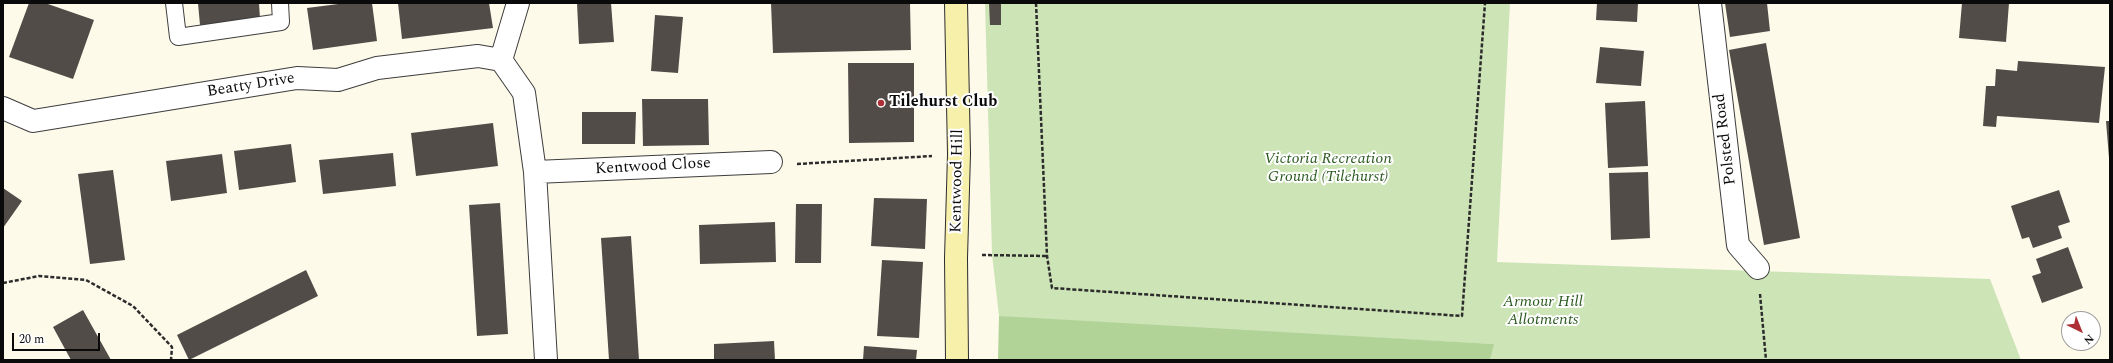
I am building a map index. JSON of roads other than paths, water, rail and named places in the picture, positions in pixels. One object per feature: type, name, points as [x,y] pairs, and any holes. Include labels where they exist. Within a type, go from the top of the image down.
[{"type":"street","points":[[518,3],[500,60],[524,93],[535,172],[546,360]]},
{"type":"street","name":"Kentwood Hill","points":[[956,3],[959,154],[956,258],[957,360]]},
{"type":"street","name":"Polsted Road","points":[[1710,3],[1738,245],[1758,268]]},
{"type":"street","name":"Beatty Drive","points":[[3,108],[33,121],[297,78],[338,80],[376,68],[478,56],[500,60]]},
{"type":"street","name":"Kentwood Close","points":[[535,172],[771,162]]},
{"type":"lane","points":[[174,3],[178,37],[281,22],[280,3]]},
{"type":"place","name":"Tilehurst Club","points":[[881,103]]},
{"type":"park label","name":"Victoria Recreation Ground (Tilehurst)","points":[[1328,169]]},
{"type":"park label","name":"Armour Hill Allotments","points":[[1543,312]]}]
